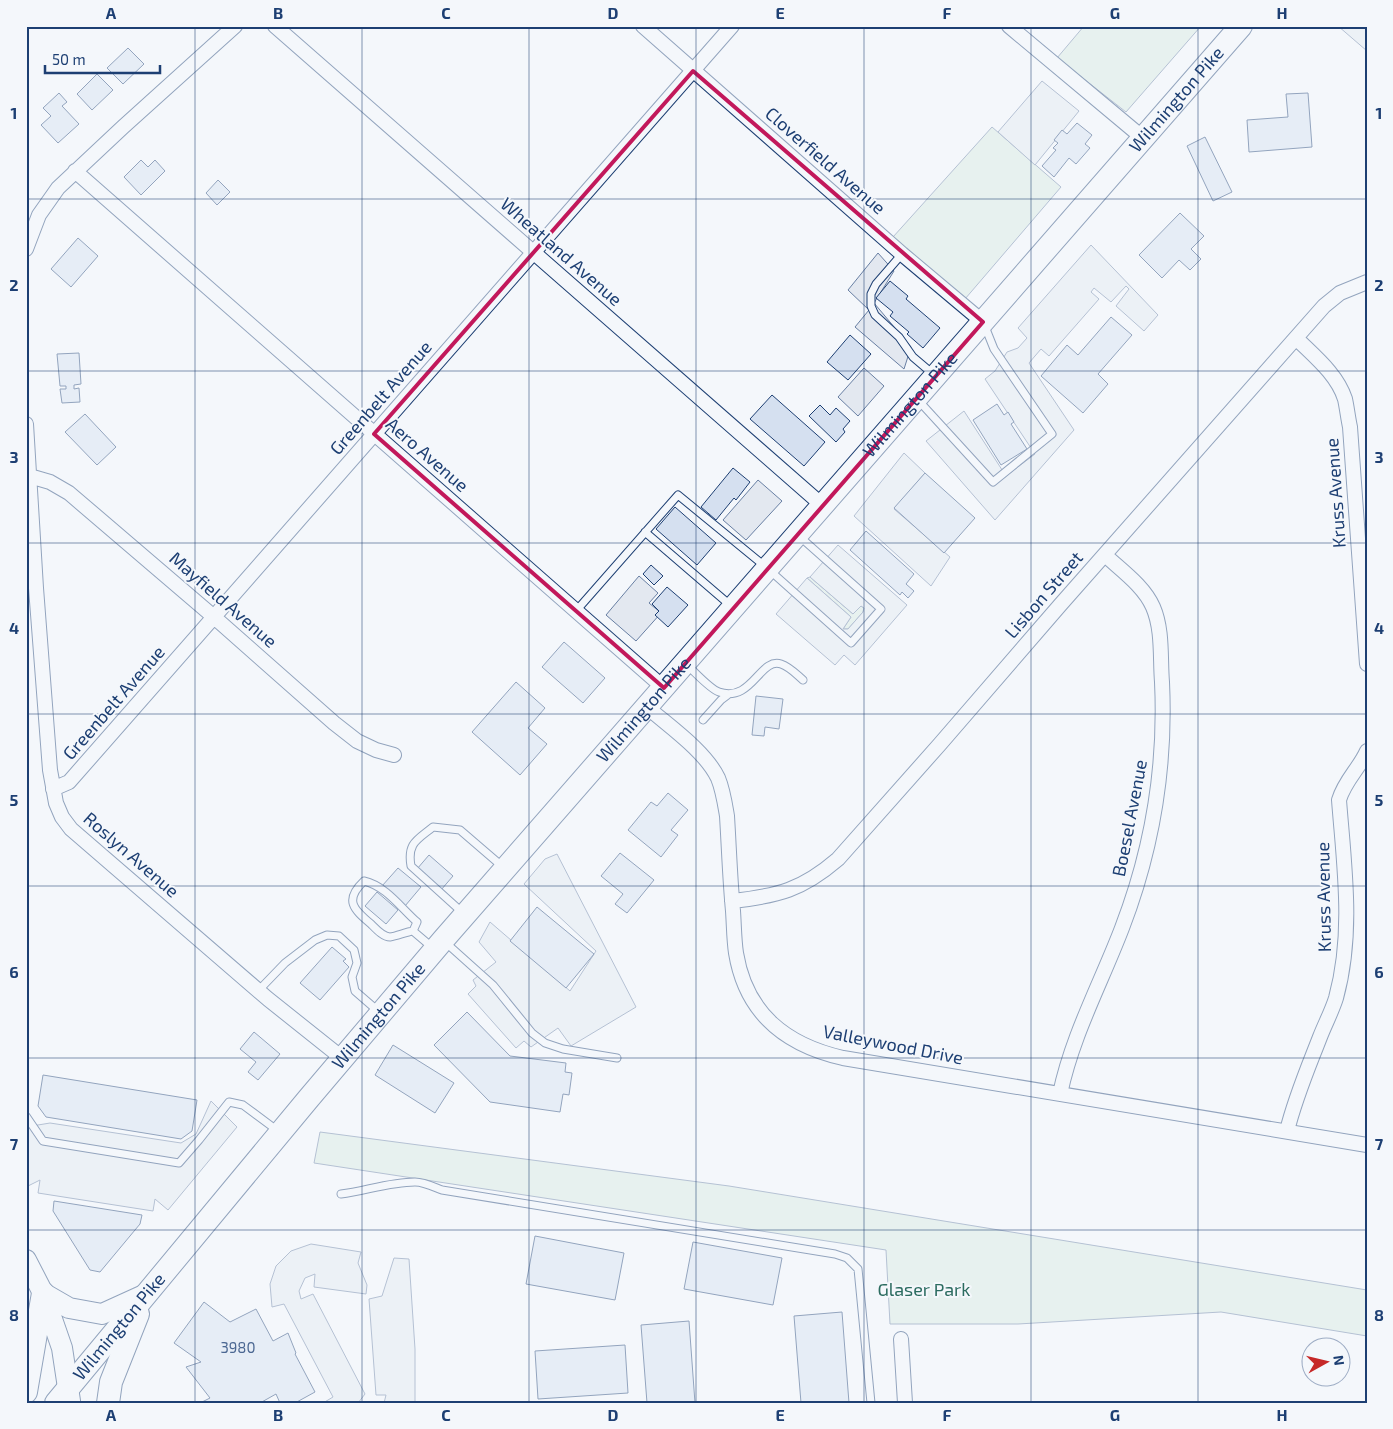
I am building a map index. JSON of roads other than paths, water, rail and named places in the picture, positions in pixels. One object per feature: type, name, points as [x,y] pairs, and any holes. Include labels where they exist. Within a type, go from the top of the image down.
[{"type":"main road","name":"Wilmington Pike","points":[[65,1398],[146,1294],[380,1013],[1241,26]]},
{"type":"main road","points":[[26,1260],[43,1293],[62,1348],[65,1398]]},
{"type":"main road","points":[[43,1293],[69,1308],[102,1314],[146,1294]]},
{"type":"main road","points":[[26,1392],[43,1293]]},
{"type":"main road","points":[[108,1403],[111,1382],[146,1294]]},
{"type":"street","points":[[26,249],[39,215],[55,192],[235,26]]},
{"type":"street","name":"Wheatland Avenue","points":[[275,26],[822,505]]},
{"type":"street","name":"Cloverfield Avenue","points":[[643,26],[902,254],[983,322]]},
{"type":"street","name":"Greenbelt Avenue","points":[[53,789],[69,782],[732,26]]},
{"type":"street","points":[[1009,26],[1143,138]]},
{"type":"street","name":"Aero Avenue","points":[[75,172],[664,688]]},
{"type":"street","name":"Lisbon Street","points":[[732,901],[764,898],[795,889],[823,872],[838,859],[1329,302],[1340,293],[1367,282]]},
{"type":"street","name":"Kruss Avenue","points":[[1296,338],[1326,366],[1344,398],[1350,427],[1367,664]]},
{"type":"street","name":"Roslyn Avenue","points":[[26,424],[28,475],[50,770],[56,803],[62,817],[72,829],[258,991],[342,1058]]},
{"type":"street","name":"Mayfield Avenue","points":[[28,475],[50,482],[69,493],[357,741],[376,750],[394,755]]},
{"type":"street","name":"Boesel Avenue","points":[[1060,1094],[1072,1050],[1122,928],[1140,876],[1158,789],[1162,735],[1162,692],[1158,622],[1153,606],[1146,594],[1105,554]]},
{"type":"street","name":"Valleywood Drive","points":[[647,707],[705,759],[718,778],[727,816],[736,954],[743,978],[753,1001],[765,1017],[781,1032],[802,1046],[820,1053],[842,1058],[1367,1145]]},
{"type":"street","name":"Kruss Avenue","points":[[1287,1131],[1294,1102],[1336,998],[1343,964],[1346,930],[1346,885],[1340,800],[1343,788],[1365,760]]},
{"type":"street","points":[[901,1339],[905,1403]]},
{"type":"lane","points":[[902,254],[876,284],[871,294],[871,306],[875,315],[900,337],[913,356],[935,376]]},
{"type":"lane","points":[[916,398],[993,482],[1052,434],[994,349],[983,322]]},
{"type":"lane","points":[[576,611],[678,495],[767,568],[851,643],[881,609],[797,534]]},
{"type":"lane","points":[[645,532],[733,607]]},
{"type":"lane","points":[[685,663],[717,692],[729,694],[741,692],[770,665],[779,663],[790,668],[803,680]]},
{"type":"lane","points":[[703,720],[729,694]]},
{"type":"lane","points":[[466,914],[411,866],[409,856],[412,844],[433,827],[460,830],[505,869]]},
{"type":"lane","points":[[413,931],[417,922],[385,891],[373,883],[364,881],[354,891],[353,902],[355,910],[381,933],[389,937],[413,931],[439,945],[493,985],[532,1033],[545,1043],[564,1049],[617,1058]]},
{"type":"lane","points":[[258,991],[286,963],[315,940],[327,935],[339,936],[354,950],[357,962],[352,977],[355,991],[380,1013]]},
{"type":"lane","points":[[26,1116],[43,1141],[179,1163],[229,1102],[242,1105],[280,1133]]},
{"type":"lane","points":[[341,1194],[364,1191],[385,1185],[416,1182],[442,1190],[835,1254],[847,1258],[858,1269],[871,1403]]},
{"type":"park label","name":"Glaser Park","points":[[924,1290]]}]
